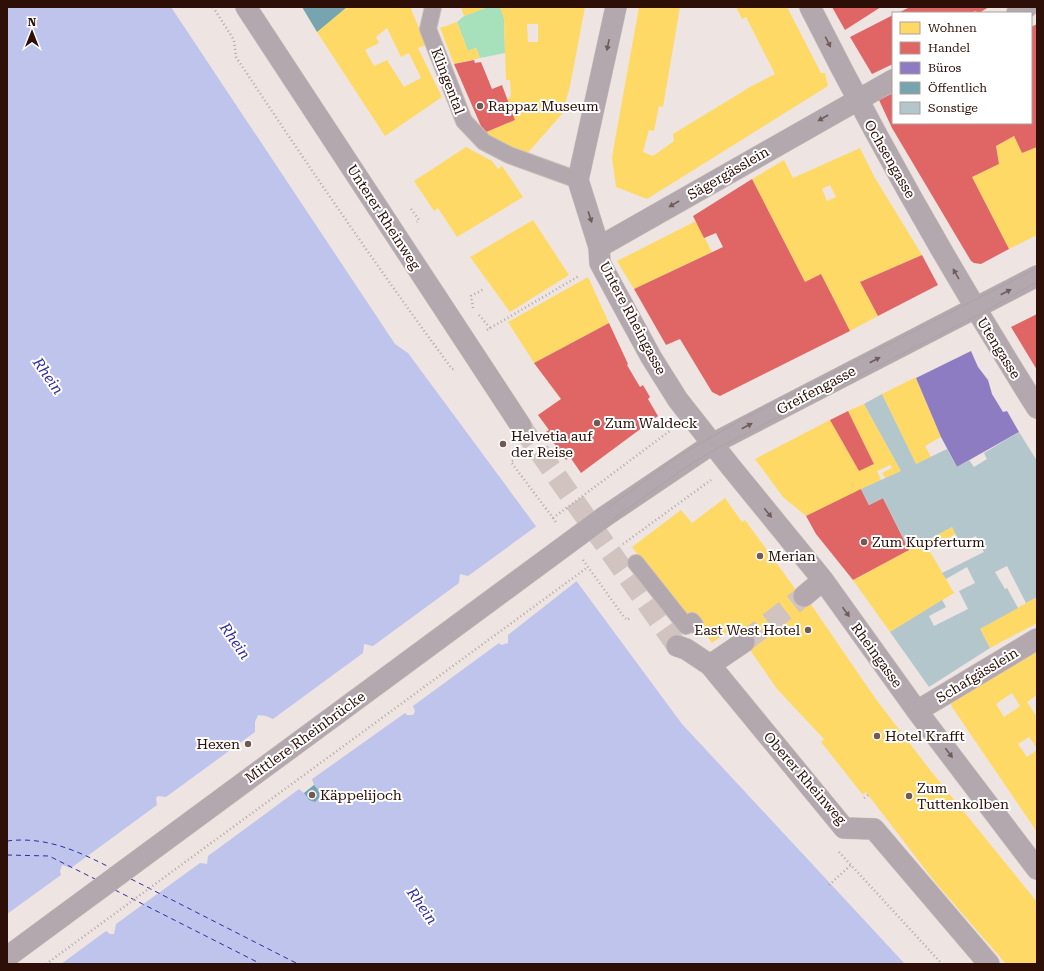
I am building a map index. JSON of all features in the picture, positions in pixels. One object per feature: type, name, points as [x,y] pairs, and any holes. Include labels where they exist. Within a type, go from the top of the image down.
[{"type":"street","name":"Unterer Rheinweg","points":[[246,7],[521,426]]},
{"type":"street","name":"Klingental","points":[[433,7],[428,29],[464,121],[484,142],[509,155],[578,180]]},
{"type":"street","points":[[578,180],[616,7]]},
{"type":"street","name":"Ochsengasse","points":[[810,7],[857,99],[975,308]]},
{"type":"street","name":"Sägergässlein","points":[[599,247],[857,99],[892,81]]},
{"type":"street","name":"Untere Rheingasse","points":[[578,180],[599,247],[600,263],[653,360],[712,444]]},
{"type":"street","name":"Greifengasse","points":[[604,517],[712,444],[1037,276]]},
{"type":"street","name":"Utengasse","points":[[975,308],[1037,408]]},
{"type":"street","name":"Rheingasse","points":[[712,444],[823,580],[917,711],[1037,869]]},
{"type":"street","name":"Mittlere Rheinbrücke","points":[[7,957],[604,517]]},
{"type":"street","points":[[636,563],[686,626],[692,621],[695,625]]},
{"type":"street","points":[[804,596],[823,580]]},
{"type":"street","name":"Schafgässlein","points":[[917,711],[1037,639]]},
{"type":"street","points":[[677,646],[686,649],[710,665],[744,642]]},
{"type":"street","name":"Oberer Rheinweg","points":[[710,665],[844,828],[874,829],[989,964]]},
{"type":"path","points":[[213,7],[234,40],[236,57],[307,164],[403,303],[452,369],[484,370]]},
{"type":"path","points":[[466,343],[582,274]]},
{"type":"path","points":[[484,289],[471,296],[474,308],[490,328]]},
{"type":"path","points":[[553,518],[664,434],[693,419]]},
{"type":"path","points":[[516,458],[511,462],[544,507]]},
{"type":"path","points":[[622,544],[705,484]]},
{"type":"path","points":[[604,517],[636,563]]},
{"type":"path","points":[[46,964],[588,567]]},
{"type":"path","points":[[598,581],[624,617],[627,620],[630,618]]},
{"type":"path","points":[[864,798],[868,795]]},
{"type":"path","points":[[829,885],[851,865]]},
{"type":"green space","points":[[488,7],[500,7],[504,18],[505,53],[480,58],[476,48],[468,51],[457,22],[464,16]]},
{"type":"water","name":"Rhein","points":[[7,7],[171,7],[395,344],[408,353],[682,724],[905,964],[13,964],[7,957]]},
{"type":"pier","points":[[538,525],[578,580],[508,635],[508,643],[501,645],[499,643],[413,706],[415,711],[413,715],[407,715],[405,713],[312,779],[314,785],[304,793],[299,789],[208,856],[207,864],[200,863],[116,924],[114,934],[110,934],[106,931],[61,964],[10,964],[7,960],[7,914],[61,875],[60,871],[62,865],[71,868],[157,805],[156,798],[158,796],[166,797],[255,732],[255,722],[258,715],[273,719],[363,653],[364,644],[373,646],[459,583],[460,574],[468,576]]},
{"type":"building: Wohnen","points":[[347,7],[412,7],[411,9],[426,45],[418,48],[442,97],[385,136],[317,32]],"holes":[[[387,28],[401,57],[409,53],[421,78],[404,87],[387,60],[374,66],[365,50],[379,43],[376,37]]]},
{"type":"building: Wohnen","points":[[461,7],[488,7],[464,16]]},
{"type":"building: Wohnen","points":[[500,7],[585,7],[570,86],[562,114],[525,156],[484,133],[515,120],[507,100],[511,96],[510,80],[506,80],[504,18]],"holes":[[[527,24],[538,24],[538,42],[528,42]]]},
{"type":"building: Wohnen","points":[[639,7],[680,7],[663,107],[659,106],[654,131],[649,130],[643,152],[653,156],[674,141],[673,134],[750,87],[775,74],[746,17],[742,19],[736,7],[787,7],[821,73],[825,73],[828,86],[647,199],[616,187],[612,157]]},
{"type":"building: Wohnen","points":[[457,22],[468,51],[476,48],[480,58],[454,64],[440,28]]},
{"type":"building: Wohnen","points":[[1014,136],[1022,153],[1037,147],[1037,235],[1009,249],[972,177],[999,164],[996,146]]},
{"type":"building: Wohnen","points":[[466,147],[492,161],[498,169],[502,166],[523,197],[457,237],[438,208],[434,211],[414,181]]},
{"type":"building: Wohnen","points":[[860,148],[875,178],[922,255],[860,282],[878,316],[850,331],[821,274],[805,282],[752,179],[784,160],[793,178]],"holes":[[[830,185],[836,197],[827,201],[822,189]]]},
{"type":"building: Wohnen","points":[[533,220],[569,275],[510,312],[470,257]]},
{"type":"building: Wohnen","points":[[696,221],[712,252],[634,289],[617,261]]},
{"type":"building: Wohnen","points":[[588,277],[609,323],[534,363],[508,322]]},
{"type":"building: Wohnen","points":[[916,378],[941,437],[925,446],[931,457],[916,464],[882,394]]},
{"type":"building: Wohnen","points":[[864,404],[901,471],[886,479],[882,473],[892,468],[890,465],[877,471],[881,480],[806,516],[783,497],[755,459],[830,420],[859,471],[874,464],[848,411]]},
{"type":"building: Wohnen","points":[[725,498],[742,522],[745,520],[807,605],[810,603],[875,698],[930,770],[1037,902],[1037,964],[1006,964],[934,881],[866,792],[863,795],[821,742],[824,739],[777,689],[734,627],[712,643],[690,612],[685,616],[632,547],[681,510],[692,523]]},
{"type":"building: Wohnen","points":[[952,527],[956,534],[928,548],[954,593],[890,632],[853,580]]},
{"type":"building: Wohnen","points":[[1037,597],[1037,623],[990,648],[980,629]]},
{"type":"building: Wohnen","points":[[1037,650],[1037,695],[1027,702],[1037,717],[1037,748],[1029,737],[1018,744],[1027,757],[1037,750],[1037,832],[952,707],[951,704],[953,700]],"holes":[[[1012,693],[1020,706],[1004,717],[996,704]]]},
{"type":"building: Handel","points":[[832,7],[881,7],[845,30]]},
{"type":"building: Handel","points":[[910,7],[989,7],[981,12],[900,12]]},
{"type":"building: Handel","points":[[892,16],[892,64],[872,74],[850,37]]},
{"type":"building: Handel","points":[[1037,24],[1037,147],[1022,153],[1014,136],[996,146],[999,164],[972,177],[1009,249],[981,264],[974,263],[971,261],[892,128],[879,100],[892,94],[892,124],[1032,124],[1032,26]]},
{"type":"building: Handel","points":[[474,60],[475,63],[481,62],[492,89],[502,85],[515,120],[484,133],[454,64]]},
{"type":"building: Handel","points":[[752,179],[805,282],[821,274],[850,331],[720,396],[712,392],[680,339],[666,345],[634,289],[723,247],[716,233],[704,238],[693,216]]},
{"type":"building: Handel","points":[[922,255],[938,285],[878,316],[860,282]]},
{"type":"building: Handel","points":[[1037,314],[1037,370],[1011,327]]},
{"type":"building: Handel","name":"Zum Waldeck","points":[[609,323],[628,364],[627,365],[640,387],[643,385],[650,397],[648,399],[658,416],[581,473],[570,457],[566,460],[546,432],[549,430],[538,415],[561,399],[534,363]]},
{"type":"building: Handel","points":[[848,411],[874,464],[859,471],[830,420]]},
{"type":"building: Handel","name":"Zum Kupferturm","points":[[861,489],[869,505],[883,498],[909,550],[853,580],[816,534],[806,516]]},
{"type":"building: Büros","points":[[971,351],[978,367],[988,380],[992,394],[1003,412],[1007,411],[1019,432],[957,467],[941,437],[916,378]]},
{"type":"building: Öffentlich","points":[[302,7],[347,7],[317,32]]},
{"type":"building: Öffentlich","points":[[314,785],[319,791],[319,798],[315,802],[309,800],[304,793]]},
{"type":"building: Sonstige","points":[[882,394],[916,464],[947,449],[957,467],[969,460],[974,467],[987,459],[984,453],[1019,432],[1037,461],[1037,597],[1026,603],[1007,566],[995,572],[1005,589],[1007,588],[1018,608],[980,629],[990,648],[929,687],[890,632],[942,600],[946,607],[929,616],[934,626],[968,609],[959,591],[975,583],[967,567],[946,579],[942,573],[984,552],[976,536],[960,543],[952,527],[909,550],[883,498],[869,505],[861,489],[901,471],[864,404]]},
{"type":"ferry route","points":[[7,841],[35,841],[61,846],[111,868]]},
{"type":"ferry route","points":[[7,855],[49,856],[95,879]]},
{"type":"ferry route","points":[[131,879],[298,964]]},
{"type":"ferry route","points":[[115,890],[261,964]]},
{"type":"tunnel","points":[[521,426],[677,646]]},
{"type":"tunnel","points":[[744,642],[804,596]]},
{"type":"tram line","points":[[7,950],[677,457],[743,419],[1037,268]]},
{"type":"tram line","points":[[7,964],[686,467],[716,449],[978,315],[1037,282]]},
{"type":"place","name":"Rappaz Museum","points":[[480,106]]},
{"type":"place","name":"Zum Waldeck","points":[[597,423]]},
{"type":"place","name":"Helvetia auf der Reise","points":[[503,444]]},
{"type":"place","name":"Zum Kupferturm","points":[[864,542]]},
{"type":"place","name":"Merian","points":[[760,556]]},
{"type":"place","name":"East West Hotel","points":[[808,630]]},
{"type":"place","name":"Hotel Krafft","points":[[877,736]]},
{"type":"place","name":"Hexen","points":[[248,744]]},
{"type":"place","name":"Käppelijoch","points":[[312,795]]},
{"type":"place","name":"Zum Tuttenkolben","points":[[909,796]]}]
